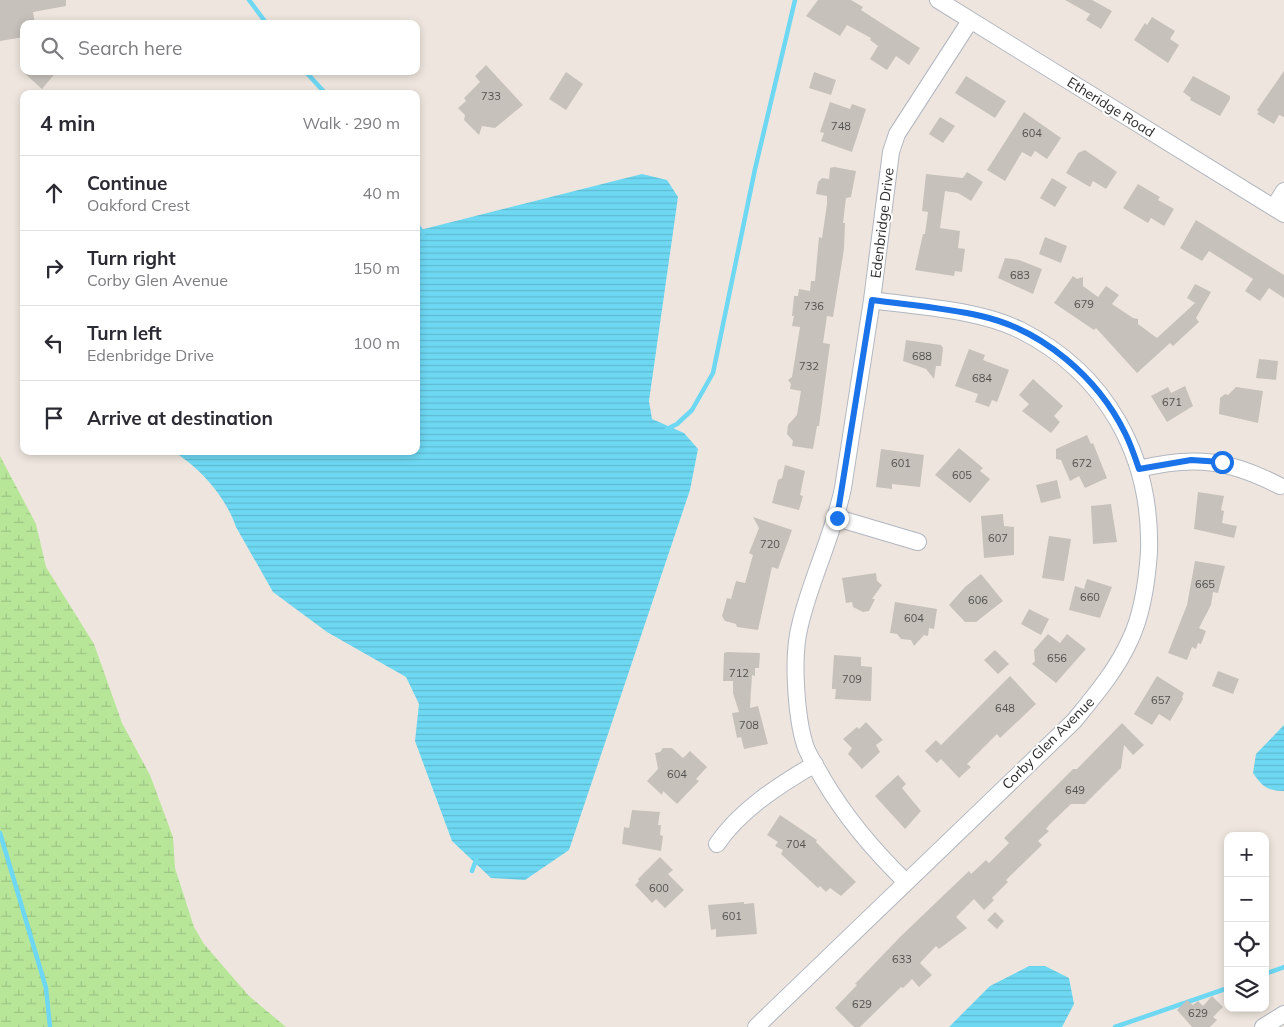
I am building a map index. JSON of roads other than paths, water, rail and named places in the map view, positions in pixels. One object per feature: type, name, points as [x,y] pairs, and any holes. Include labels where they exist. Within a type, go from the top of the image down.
[{"type":"street","name":"Etheridge Road","points":[[938,0],[1279,210]]},
{"type":"street","name":"Edenbridge Drive","points":[[906,882],[870,847],[840,807],[815,764],[806,746],[797,708],[795,668],[799,628],[809,590],[825,553],[837,518],[872,300],[891,152],[897,134],[970,21]]},
{"type":"street","points":[[1279,210],[1284,192]]},
{"type":"street","name":"Corby Glen Avenue","points":[[756,1027],[1074,720],[1116,668],[1131,639],[1141,607],[1148,574],[1149,540],[1147,507],[1139,469],[1125,433],[1106,401],[1081,372],[1052,348],[1018,329],[982,316],[872,300]]},
{"type":"street","points":[[1139,469],[1191,460],[1222,462],[1252,471],[1280,486]]},
{"type":"street","points":[[837,518],[918,542]]},
{"type":"street","points":[[717,844],[726,831],[762,800],[787,781],[815,764]]},
{"type":"street","points":[[1263,1027],[1284,1014]]},
{"type":"water","points":[[642,174],[667,180],[678,197],[649,401],[652,419],[684,433],[698,449],[690,490],[569,850],[525,880],[491,878],[452,841],[415,741],[419,704],[406,677],[327,632],[273,592],[236,527],[226,505],[210,483],[179,455],[420,455],[420,230]]},
{"type":"water","points":[[1284,725],[1284,791],[1278,791],[1266,787],[1253,773],[1256,754]]},
{"type":"water","points":[[1029,966],[1045,966],[1069,978],[1074,1004],[1062,1027],[949,1027],[990,986]]},
{"type":"waterway","points":[[249,0],[264,20]]},
{"type":"waterway","points":[[667,429],[677,424],[692,410],[713,373],[755,169],[795,0]]},
{"type":"waterway","points":[[309,75],[322,90]]},
{"type":"waterway","points":[[420,229],[423,233]]},
{"type":"waterway","points":[[0,833],[46,988],[50,1027]]},
{"type":"waterway","points":[[472,871],[477,857]]},
{"type":"waterway","points":[[1269,973],[1284,967]]},
{"type":"waterway","points":[[1115,1027],[1224,989]]}]
